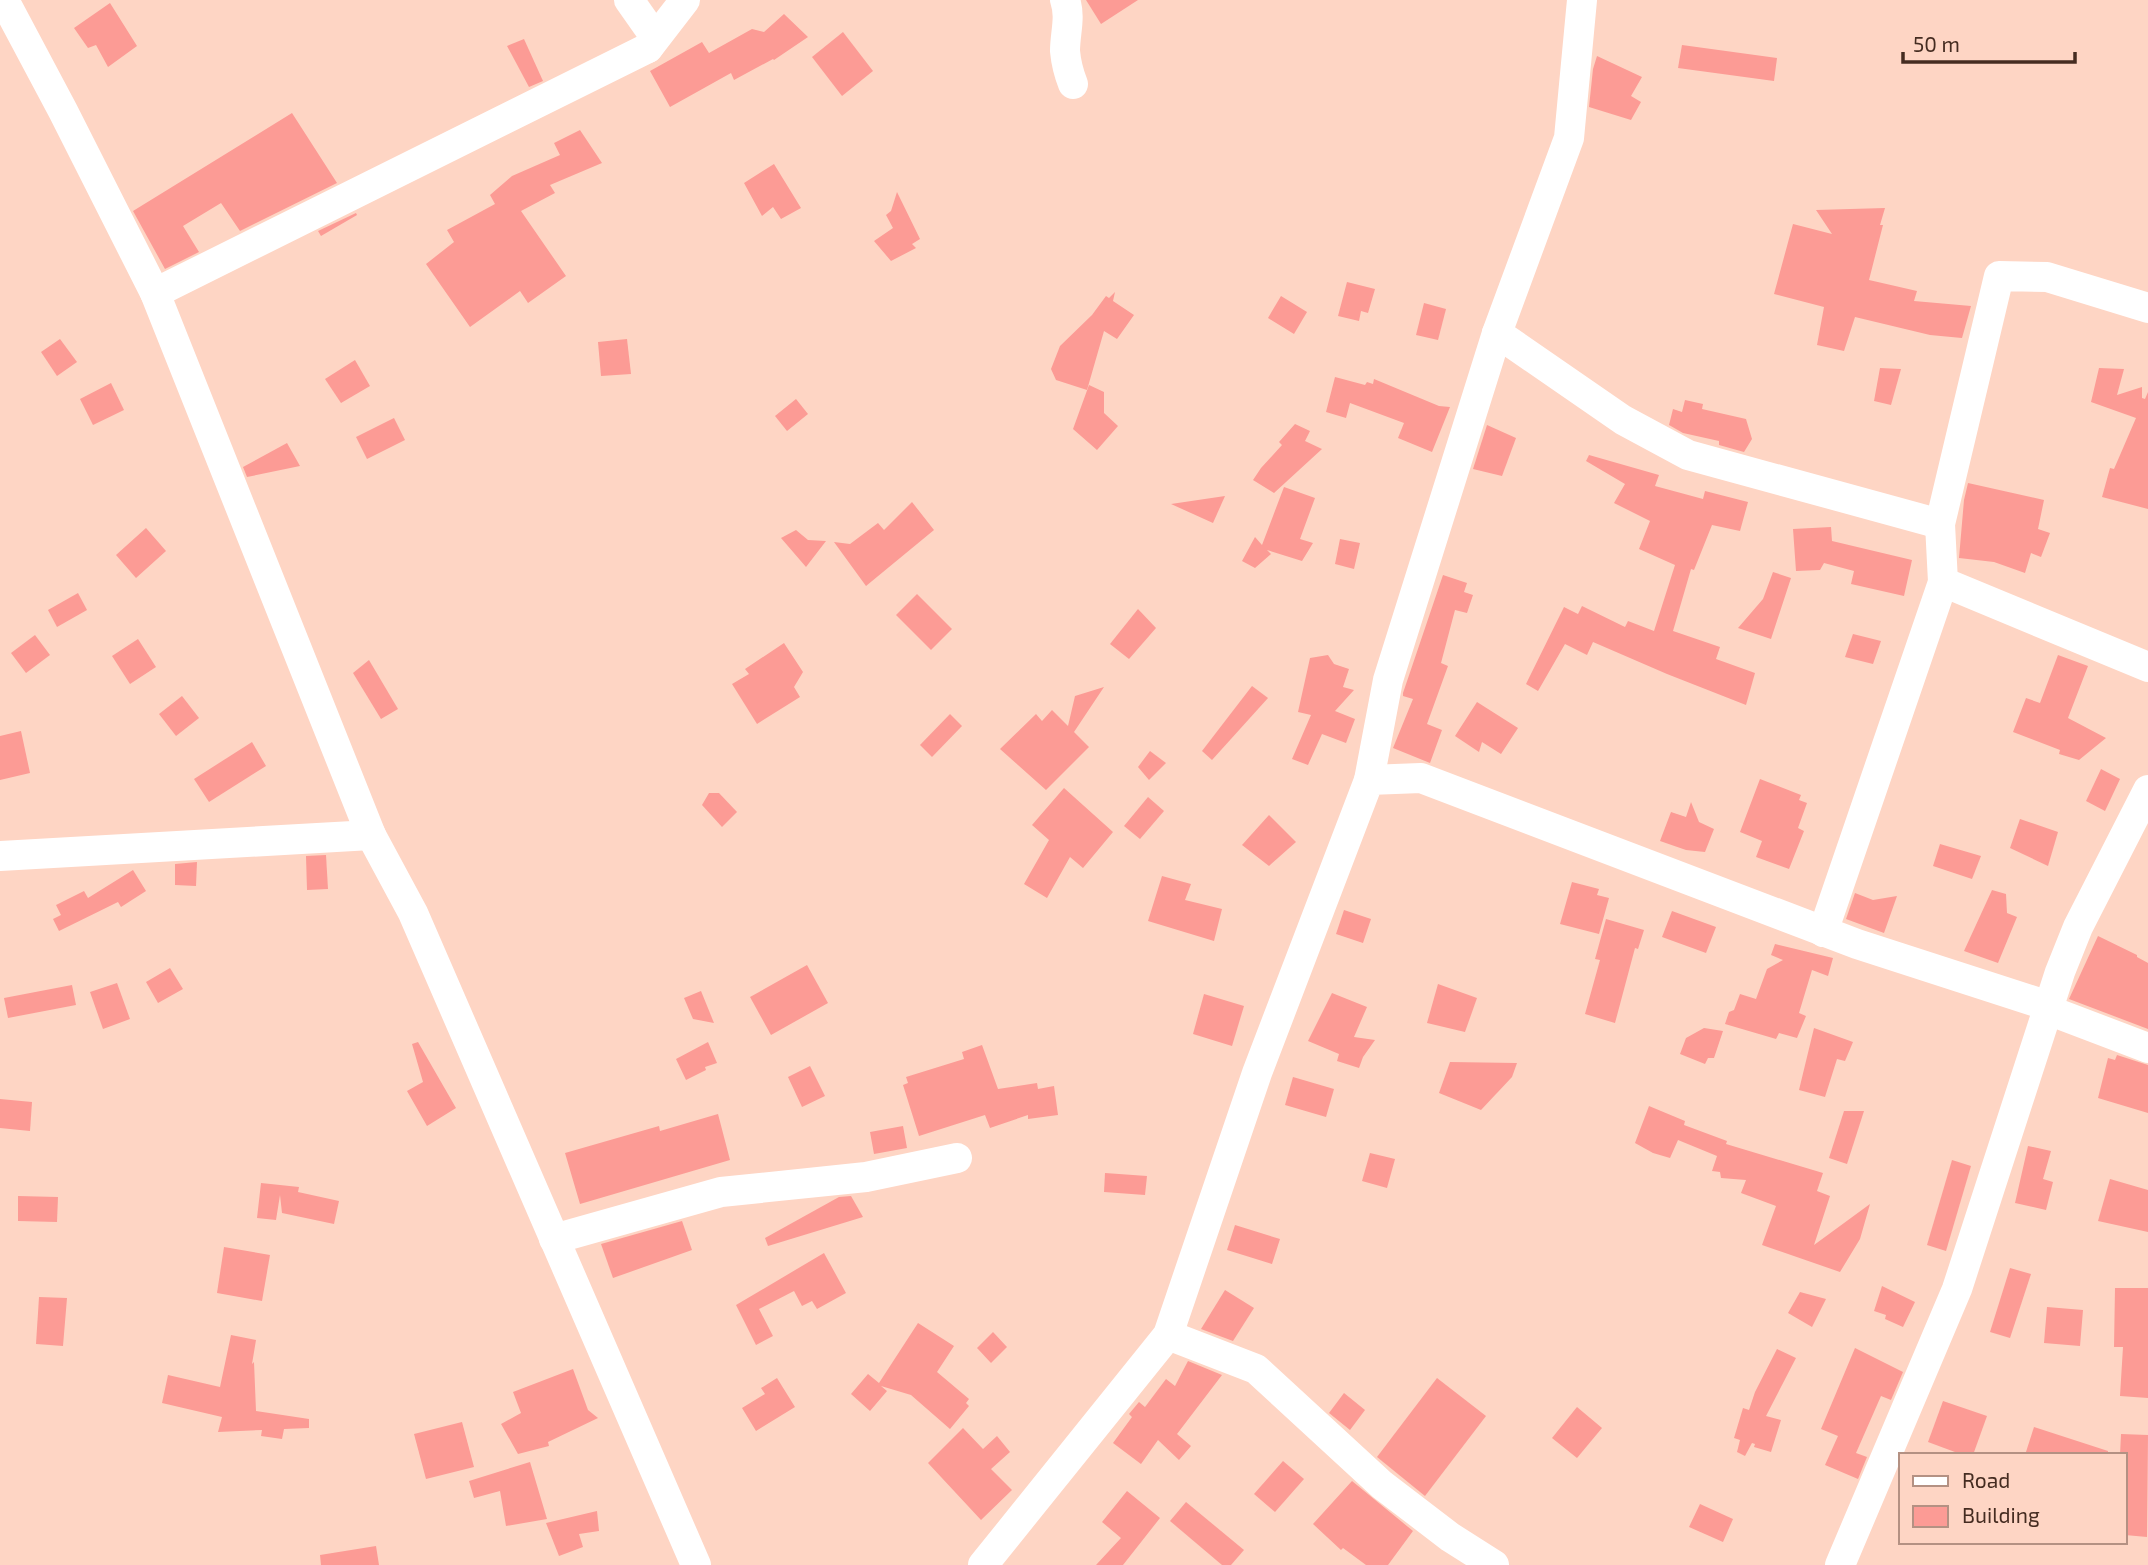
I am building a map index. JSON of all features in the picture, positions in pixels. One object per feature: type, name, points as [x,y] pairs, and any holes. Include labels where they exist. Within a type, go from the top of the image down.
[{"type":"street","points":[[4,0],[155,293],[371,835],[413,913],[696,1565]]},
{"type":"street","points":[[629,0],[655,37],[648,48]]},
{"type":"street","points":[[155,293],[648,48],[685,0]]},
{"type":"street","points":[[1065,0],[1069,10],[1065,51],[1073,84]]},
{"type":"street","points":[[982,1565],[1168,1335],[1257,1073],[1369,780],[1388,680],[1497,333],[1569,138],[1582,0]]},
{"type":"street","points":[[1824,932],[1943,582],[1940,524],[1999,276],[2047,278],[2148,308]]},
{"type":"street","points":[[1497,333],[1623,420],[1688,455],[1940,524]]},
{"type":"street","points":[[1943,582],[2148,667]]},
{"type":"street","points":[[1369,780],[1421,778],[1824,932],[2049,1008],[2148,1048]]},
{"type":"street","points":[[1840,1565],[1956,1289],[2078,927],[2148,790]]},
{"type":"street","points":[[0,856],[371,835]]},
{"type":"street","points":[[554,1240],[721,1192],[866,1177],[957,1158]]},
{"type":"street","points":[[1168,1335],[1256,1369],[1382,1485],[1450,1537],[1494,1565]]},
{"type":"building","points":[[1086,0],[1138,0],[1101,24]]},
{"type":"building","points":[[110,3],[137,46],[108,67],[96,45],[88,48],[74,28]]},
{"type":"building","points":[[784,14],[808,37],[774,60],[734,80],[731,73],[670,107],[650,71],[702,42],[709,53],[752,29],[764,32]]},
{"type":"building","points":[[843,32],[873,71],[842,96],[812,57]]},
{"type":"building","points":[[524,39],[543,81],[529,87],[507,46]]},
{"type":"building","points":[[1682,45],[1777,58],[1774,81],[1678,68]]},
{"type":"building","points":[[1597,56],[1642,77],[1631,96],[1641,102],[1631,120],[1589,107]]},
{"type":"building","points":[[292,113],[337,183],[240,231],[221,203],[183,226],[199,252],[165,269],[133,211]]},
{"type":"building","points":[[580,130],[602,163],[550,185],[555,193],[521,211],[566,276],[528,303],[520,291],[470,327],[426,264],[454,242],[447,230],[495,204],[490,195],[512,176],[560,155],[554,143]]},
{"type":"building","points":[[774,164],[801,208],[781,219],[773,207],[762,216],[744,183]]},
{"type":"building","points":[[897,192],[920,239],[912,244],[916,248],[891,261],[874,241],[893,228],[886,215],[891,211]]},
{"type":"building","points":[[1885,208],[1869,280],[1917,291],[1914,301],[1971,306],[1962,338],[1930,335],[1855,317],[1844,351],[1817,345],[1824,307],[1774,294],[1793,224],[1832,234],[1816,210]]},
{"type":"building","points":[[356,213],[357,215],[321,236],[318,231]]},
{"type":"building","points":[[1347,282],[1375,289],[1368,313],[1361,311],[1359,321],[1338,316]]},
{"type":"building","points":[[1115,292],[1113,301],[1134,315],[1117,339],[1104,331],[1087,390],[1056,380],[1051,369],[1060,346],[1092,315],[1106,296],[1109,298]]},
{"type":"building","points":[[1281,296],[1307,312],[1294,334],[1268,318]]},
{"type":"building","points":[[1424,303],[1446,309],[1438,340],[1416,335]]},
{"type":"building","points":[[60,339],[77,362],[57,376],[41,352]]},
{"type":"building","points":[[627,339],[631,374],[601,376],[598,342]]},
{"type":"building","points":[[355,360],[370,386],[341,403],[325,379]]},
{"type":"building","points":[[1880,368],[1901,369],[1891,405],[1874,401]]},
{"type":"building","points":[[2099,368],[2124,369],[2117,395],[2142,387],[2142,398],[2145,399],[2148,392],[2148,509],[2102,497],[2110,468],[2114,469],[2136,418],[2091,402]]},
{"type":"building","points":[[1335,377],[1365,385],[1367,382],[1373,384],[1374,379],[1439,406],[1450,407],[1432,452],[1398,438],[1404,423],[1350,403],[1346,418],[1326,412]]},
{"type":"building","points":[[111,383],[124,410],[93,425],[80,399]]},
{"type":"building","points":[[1089,385],[1104,392],[1104,413],[1118,426],[1097,450],[1073,429]]},
{"type":"building","points":[[796,399],[808,414],[787,431],[775,416]]},
{"type":"building","points":[[1685,400],[1703,404],[1702,409],[1746,419],[1752,439],[1744,452],[1719,445],[1719,441],[1683,433],[1669,425],[1673,409],[1682,412]]},
{"type":"building","points":[[394,418],[405,440],[367,459],[356,437]]},
{"type":"building","points":[[1295,424],[1310,431],[1305,441],[1322,449],[1274,493],[1253,480],[1282,445],[1279,442]]},
{"type":"building","points":[[1487,425],[1516,438],[1502,476],[1473,469]]},
{"type":"building","points":[[287,443],[300,466],[247,477],[243,467]]},
{"type":"building","points":[[1589,455],[1659,475],[1655,486],[1703,499],[1705,491],[1748,502],[1740,531],[1712,525],[1694,570],[1691,569],[1673,631],[1720,647],[1716,659],[1755,673],[1746,705],[1593,642],[1587,655],[1565,644],[1538,691],[1526,684],[1564,607],[1578,614],[1582,606],[1625,627],[1628,621],[1654,631],[1675,565],[1639,549],[1650,521],[1614,503],[1625,484],[1586,461]]},
{"type":"building","points":[[1968,483],[2044,500],[2038,529],[2050,533],[2041,557],[2031,553],[2025,573],[1994,562],[1959,558]]},
{"type":"building","points":[[1284,487],[1315,498],[1300,539],[1313,543],[1302,561],[1267,550],[1271,554],[1255,568],[1242,561],[1255,537],[1262,545]]},
{"type":"building","points":[[1225,496],[1213,523],[1171,504]]},
{"type":"building","points":[[912,502],[934,530],[866,586],[834,542],[850,544],[878,523],[884,530]]},
{"type":"building","points":[[1831,527],[1832,541],[1912,560],[1904,596],[1851,584],[1854,571],[1824,563],[1820,570],[1796,571],[1793,529]]},
{"type":"building","points":[[146,528],[166,551],[136,578],[116,555]]},
{"type":"building","points":[[796,530],[808,540],[826,541],[806,567],[781,538]]},
{"type":"building","points":[[1340,539],[1360,543],[1354,569],[1335,564]]},
{"type":"building","points":[[1773,572],[1791,578],[1771,639],[1738,628],[1763,599]]},
{"type":"building","points":[[1443,575],[1467,583],[1464,592],[1473,595],[1467,613],[1455,610],[1441,663],[1448,666],[1427,724],[1442,730],[1430,763],[1393,748],[1413,699],[1403,696],[1403,693]]},
{"type":"building","points":[[78,593],[87,610],[57,627],[48,610]]},
{"type":"building","points":[[917,594],[952,629],[931,650],[896,615]]},
{"type":"building","points":[[1138,609],[1156,628],[1129,659],[1110,644]]},
{"type":"building","points":[[1853,634],[1881,641],[1873,664],[1845,657]]},
{"type":"building","points":[[35,635],[50,655],[26,673],[11,653]]},
{"type":"building","points":[[138,639],[156,667],[130,684],[112,656]]},
{"type":"building","points":[[784,643],[803,672],[794,687],[800,697],[757,724],[732,684],[749,674],[745,669]]},
{"type":"building","points":[[1328,655],[1334,664],[1349,669],[1343,687],[1354,690],[1335,711],[1355,719],[1346,743],[1322,734],[1308,765],[1292,759],[1311,715],[1298,712],[1310,658]]},
{"type":"building","points":[[2058,655],[2088,666],[2068,718],[2106,738],[2079,760],[2059,754],[2060,750],[2013,732],[2026,698],[2040,703]]},
{"type":"building","points":[[369,660],[398,709],[381,719],[353,673]]},
{"type":"building","points":[[1252,686],[1268,698],[1212,760],[1202,751]]},
{"type":"building","points":[[1104,687],[1074,732],[1089,747],[1046,790],[1000,749],[1036,714],[1042,721],[1052,710],[1068,726],[1075,696]]},
{"type":"building","points":[[182,696],[199,718],[176,736],[159,714]]},
{"type":"building","points":[[1477,702],[1518,728],[1501,754],[1482,742],[1479,752],[1455,736]]},
{"type":"building","points":[[950,714],[962,726],[932,757],[920,745]]},
{"type":"building","points":[[21,731],[30,773],[0,780],[0,736]]},
{"type":"building","points":[[252,742],[266,766],[209,802],[194,779]]},
{"type":"building","points":[[1150,751],[1166,763],[1149,780],[1138,767]]},
{"type":"building","points":[[2101,769],[2120,779],[2105,811],[2086,801]]},
{"type":"building","points":[[1760,779],[1801,795],[1799,800],[1807,803],[1798,828],[1804,831],[1789,869],[1756,857],[1762,841],[1740,832]]},
{"type":"building","points":[[1064,788],[1113,832],[1083,868],[1070,857],[1047,898],[1024,884],[1049,840],[1032,825]]},
{"type":"building","points":[[709,793],[719,793],[737,812],[722,827],[702,805]]},
{"type":"building","points":[[1148,797],[1164,811],[1140,839],[1124,826]]},
{"type":"building","points":[[1691,802],[1699,822],[1714,829],[1705,852],[1686,850],[1660,841],[1671,812],[1686,817]]},
{"type":"building","points":[[1269,815],[1296,842],[1269,866],[1242,845]]},
{"type":"building","points":[[2020,819],[2058,832],[2048,866],[2010,848]]},
{"type":"building","points":[[1940,844],[1981,856],[1972,879],[1933,866]]},
{"type":"building","points":[[326,855],[328,889],[307,890],[306,856]]},
{"type":"building","points":[[197,862],[196,886],[175,885],[175,864]]},
{"type":"building","points":[[133,870],[146,891],[121,907],[118,902],[59,931],[53,919],[61,915],[56,905],[84,891],[88,898]]},
{"type":"building","points":[[1162,876],[1191,884],[1185,900],[1222,909],[1214,941],[1148,921]]},
{"type":"building","points":[[1572,882],[1599,889],[1597,895],[1609,898],[1599,934],[1560,924]]},
{"type":"building","points":[[1992,890],[2006,894],[2007,913],[2017,917],[1998,963],[1964,951]]},
{"type":"building","points":[[1855,893],[1873,900],[1897,896],[1884,933],[1846,919]]},
{"type":"building","points":[[1344,910],[1371,919],[1363,943],[1336,934]]},
{"type":"building","points":[[1672,911],[1716,927],[1706,953],[1662,937]]},
{"type":"building","points":[[1606,919],[1644,930],[1638,949],[1635,948],[1615,1023],[1585,1014],[1600,960],[1595,959]]},
{"type":"building","points":[[2098,936],[2148,963],[2148,1029],[2069,999]]},
{"type":"building","points":[[1775,944],[1833,958],[1828,976],[1812,970],[1799,1013],[1806,1016],[1797,1038],[1779,1033],[1776,1039],[1725,1024],[1740,994],[1756,999],[1767,969],[1783,960],[1771,955]]},
{"type":"building","points":[[807,965],[828,1003],[771,1035],[750,997]]},
{"type":"building","points":[[170,968],[183,989],[158,1003],[146,982]]},
{"type":"building","points":[[117,983],[130,1019],[103,1029],[90,992]]},
{"type":"building","points":[[1438,984],[1477,998],[1465,1032],[1427,1023]]},
{"type":"building","points":[[72,985],[76,1005],[8,1018],[4,998]]},
{"type":"building","points":[[701,991],[714,1023],[693,1019],[684,998]]},
{"type":"building","points":[[1332,993],[1367,1007],[1354,1037],[1375,1040],[1359,1068],[1337,1061],[1339,1054],[1308,1041]]},
{"type":"building","points":[[1204,994],[1244,1006],[1232,1046],[1193,1034]]},
{"type":"building","points":[[1704,1028],[1723,1031],[1714,1058],[1708,1058],[1705,1064],[1680,1054],[1686,1038]]},
{"type":"building","points":[[1814,1028],[1853,1042],[1845,1061],[1837,1059],[1825,1097],[1799,1090]]},
{"type":"building","points":[[418,1042],[456,1108],[427,1126],[407,1091],[423,1082],[412,1044]]},
{"type":"building","points":[[708,1042],[717,1063],[705,1067],[706,1070],[686,1080],[676,1059]]},
{"type":"building","points":[[982,1045],[998,1089],[1037,1083],[1038,1089],[1054,1086],[1058,1115],[1028,1119],[1028,1115],[990,1128],[985,1115],[919,1136],[903,1085],[908,1083],[906,1077],[964,1059],[962,1052]]},
{"type":"building","points":[[2117,1055],[2148,1065],[2148,1113],[2098,1098],[2108,1058],[2115,1060]]},
{"type":"building","points":[[1450,1062],[1517,1063],[1512,1077],[1481,1110],[1439,1093]]},
{"type":"building","points":[[810,1066],[825,1096],[802,1107],[788,1077]]},
{"type":"building","points":[[1293,1077],[1334,1089],[1326,1117],[1285,1105]]},
{"type":"building","points":[[0,1099],[32,1102],[30,1131],[0,1128]]},
{"type":"building","points":[[1649,1106],[1685,1121],[1684,1125],[1727,1141],[1726,1144],[1823,1173],[1817,1191],[1830,1196],[1814,1245],[1870,1204],[1860,1239],[1840,1272],[1762,1245],[1776,1206],[1741,1193],[1746,1180],[1721,1178],[1720,1172],[1712,1171],[1717,1156],[1678,1140],[1670,1158],[1653,1153],[1635,1143]]},
{"type":"building","points":[[1844,1111],[1864,1111],[1847,1164],[1829,1158]]},
{"type":"building","points":[[718,1114],[730,1160],[580,1204],[565,1153],[659,1126],[660,1131]]},
{"type":"building","points":[[903,1126],[907,1148],[874,1154],[870,1132]]},
{"type":"building","points":[[2028,1146],[2051,1151],[2043,1179],[2053,1182],[2046,1210],[2015,1203]]},
{"type":"building","points":[[1370,1153],[1395,1159],[1387,1188],[1362,1181]]},
{"type":"building","points":[[1952,1160],[1971,1166],[1946,1251],[1927,1245]]},
{"type":"building","points":[[1105,1173],[1147,1176],[1145,1195],[1104,1192]]},
{"type":"building","points":[[2110,1179],[2148,1190],[2148,1232],[2098,1221]]},
{"type":"building","points":[[261,1183],[299,1187],[298,1192],[339,1201],[334,1224],[282,1213],[280,1195],[276,1220],[257,1218]]},
{"type":"building","points":[[18,1196],[58,1197],[57,1222],[18,1221]]},
{"type":"building","points":[[851,1196],[863,1217],[768,1246],[765,1238],[839,1197]]},
{"type":"building","points":[[682,1221],[692,1250],[613,1278],[601,1244]]},
{"type":"building","points":[[1235,1225],[1280,1239],[1272,1264],[1227,1250]]},
{"type":"building","points":[[224,1247],[270,1255],[262,1301],[217,1293]]},
{"type":"building","points":[[824,1253],[846,1293],[817,1309],[812,1301],[802,1306],[794,1291],[759,1309],[773,1336],[756,1345],[736,1305]]},
{"type":"building","points":[[2010,1268],[2031,1274],[2010,1338],[1990,1332]]},
{"type":"building","points":[[1882,1286],[1915,1302],[1903,1327],[1885,1319],[1886,1315],[1874,1311]]},
{"type":"building","points":[[2115,1288],[2148,1288],[2148,1398],[2120,1396],[2123,1347],[2114,1347]]},
{"type":"building","points":[[1225,1290],[1254,1308],[1233,1341],[1201,1329]]},
{"type":"building","points":[[1800,1292],[1826,1299],[1812,1327],[1788,1313]]},
{"type":"building","points":[[39,1297],[67,1298],[63,1346],[36,1344]]},
{"type":"building","points":[[2047,1307],[2083,1310],[2080,1346],[2044,1343]]},
{"type":"building","points":[[918,1323],[954,1346],[937,1372],[969,1399],[966,1403],[969,1406],[950,1429],[911,1395],[881,1386],[887,1391],[870,1411],[851,1394],[868,1374],[879,1383]]},
{"type":"building","points":[[993,1332],[1007,1347],[991,1363],[977,1348]]},
{"type":"building","points":[[231,1335],[256,1340],[252,1364],[254,1362],[256,1411],[309,1419],[309,1428],[284,1429],[282,1439],[261,1436],[262,1430],[218,1432],[222,1417],[162,1403],[168,1375],[220,1387]]},
{"type":"building","points":[[1855,1348],[1903,1372],[1891,1400],[1881,1396],[1856,1453],[1867,1457],[1858,1479],[1825,1465],[1838,1436],[1821,1429]]},
{"type":"building","points":[[1777,1349],[1796,1358],[1766,1416],[1781,1420],[1771,1452],[1754,1447],[1755,1444],[1752,1443],[1745,1456],[1737,1452],[1740,1440],[1734,1438],[1743,1408],[1749,1410]]},
{"type":"building","points":[[1188,1361],[1222,1375],[1177,1434],[1191,1446],[1179,1460],[1158,1440],[1141,1464],[1113,1443],[1132,1417],[1129,1414],[1139,1402],[1145,1407],[1166,1379],[1175,1386]]},
{"type":"building","points":[[573,1369],[588,1410],[598,1418],[548,1442],[549,1446],[518,1454],[501,1424],[521,1413],[513,1392]]},
{"type":"building","points":[[777,1378],[795,1407],[756,1431],[742,1408],[765,1394],[761,1388]]},
{"type":"building","points":[[1437,1378],[1486,1416],[1425,1496],[1377,1457]]},
{"type":"building","points":[[1344,1393],[1365,1410],[1350,1430],[1329,1413]]},
{"type":"building","points":[[1943,1401],[1987,1416],[1974,1453],[1958,1453],[1928,1442]]},
{"type":"building","points":[[1577,1407],[1602,1428],[1577,1458],[1552,1438]]},
{"type":"building","points":[[462,1422],[474,1467],[426,1479],[414,1434]]},
{"type":"building","points":[[2034,1427],[2108,1451],[2108,1453],[2026,1453]]},
{"type":"building","points":[[963,1428],[983,1449],[997,1436],[1010,1452],[991,1469],[1012,1490],[981,1520],[928,1463]]},
{"type":"building","points":[[2121,1434],[2148,1435],[2147,1537],[2127,1535],[2127,1453],[2120,1453]]},
{"type":"building","points":[[1283,1461],[1304,1479],[1275,1512],[1254,1494]]},
{"type":"building","points":[[530,1462],[547,1519],[506,1526],[500,1491],[474,1498],[469,1481]]},
{"type":"building","points":[[1352,1481],[1413,1531],[1388,1565],[1366,1565],[1343,1548],[1341,1550],[1313,1524]]},
{"type":"building","points":[[1127,1491],[1160,1518],[1123,1565],[1096,1565],[1121,1538],[1102,1522]]},
{"type":"building","points":[[1186,1502],[1244,1550],[1231,1565],[1222,1565],[1170,1521]]},
{"type":"building","points":[[1700,1504],[1733,1519],[1723,1542],[1689,1527]]},
{"type":"building","points":[[597,1511],[599,1531],[579,1534],[583,1547],[559,1556],[546,1523]]},
{"type":"building","points":[[376,1546],[379,1565],[321,1565],[320,1555]]}]
